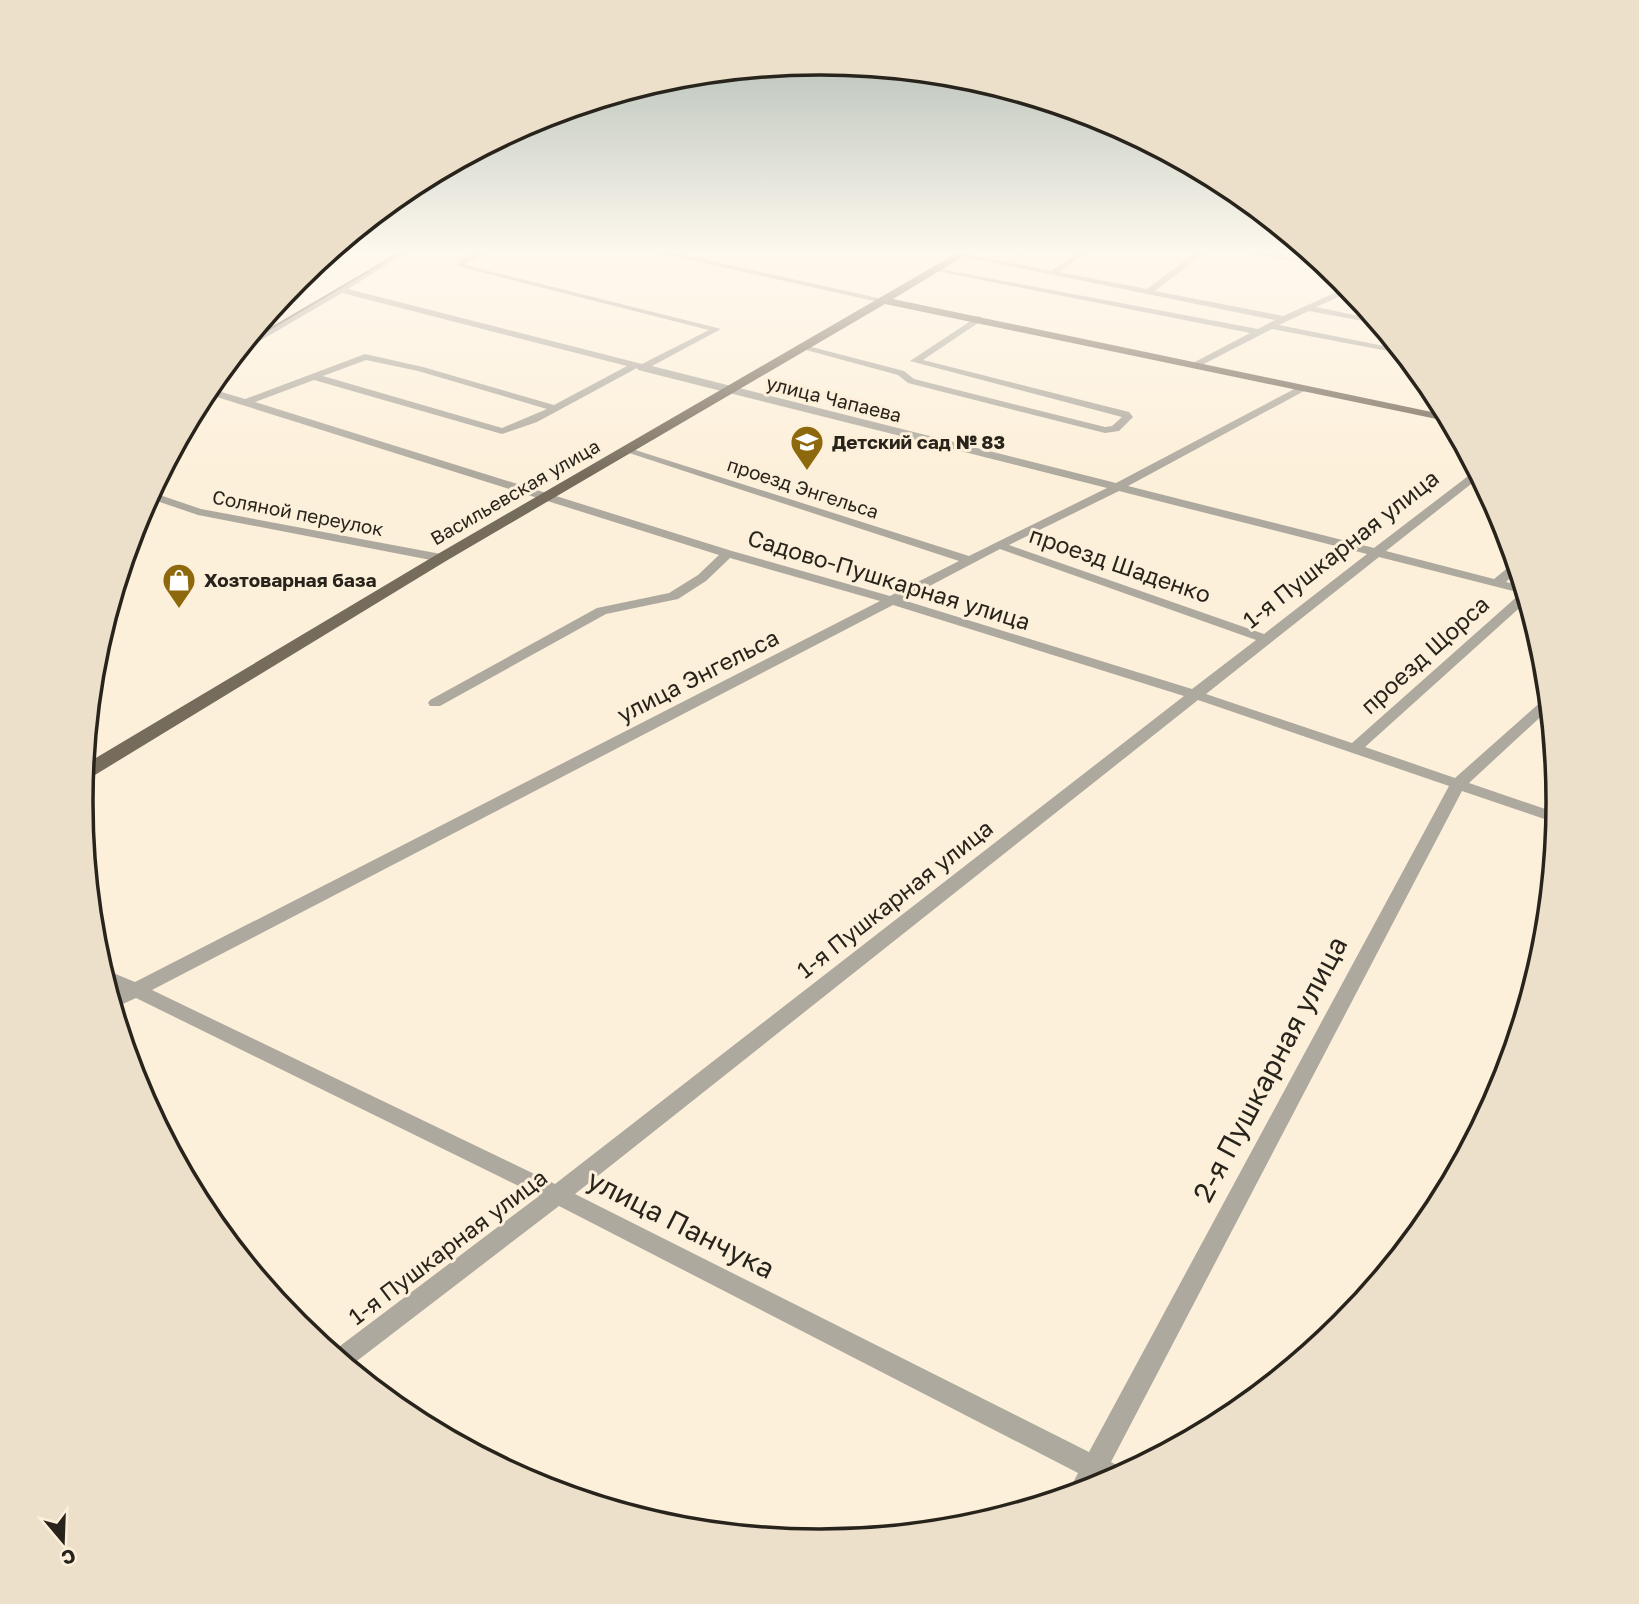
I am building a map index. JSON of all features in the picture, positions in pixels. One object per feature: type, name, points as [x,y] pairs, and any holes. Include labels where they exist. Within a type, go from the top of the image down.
[{"type":"main road","name":"Васильевская улица","points":[[94,768],[441,558],[839,325]]},
{"type":"main road","points":[[1006,325],[1435,416]]},
{"type":"street","points":[[259,340],[284,325]]},
{"type":"street","name":"улица Чапаева","points":[[475,325],[1513,587]]},
{"type":"street","points":[[314,377],[502,431],[514,429],[717,329],[700,325]]},
{"type":"street","points":[[901,373],[969,325]]},
{"type":"street","points":[[1221,325],[1258,332]]},
{"type":"street","points":[[1196,365],[1271,326],[1387,349]]},
{"type":"street","points":[[800,347],[901,373],[911,380],[1105,430],[1115,429],[1128,417],[1125,414],[915,361]]},
{"type":"street","points":[[247,402],[356,359],[370,357],[555,408]]},
{"type":"street","name":"улица Энгельса","points":[[120,997],[999,545],[1118,487],[1303,388]]},
{"type":"street","name":"Садово-Пушкарная улица","points":[[218,394],[728,554],[893,601],[1196,695],[1546,814]]},
{"type":"street","name":"проезд Энгельса","points":[[625,450],[970,560]]},
{"type":"street","name":"1-я Пушкарная улица","points":[[348,1354],[557,1195],[1470,479]]},
{"type":"street","name":"Соляной переулок","points":[[160,498],[198,512],[441,558]]},
{"type":"street","name":"проезд Шаденко","points":[[999,545],[1267,639]]},
{"type":"street","points":[[435,703],[602,611],[673,596],[702,578],[728,554]]},
{"type":"street","name":"проезд Щорса","points":[[1497,583],[1509,572]]},
{"type":"street","name":"проезд Щорса","points":[[1354,749],[1518,602]]},
{"type":"street","name":"2-я Пушкарная улица","points":[[1106,1469],[1457,785],[1540,710]]},
{"type":"street","name":"улица Панчука","points":[[116,981],[557,1195],[1103,1471]]},
{"type":"tram line","points":[[267,331],[277,325]]},
{"type":"place","name":"Детский сад № 83","points":[[807,472]]},
{"type":"place","name":"Хозтоварная база","points":[[179,610]]}]
